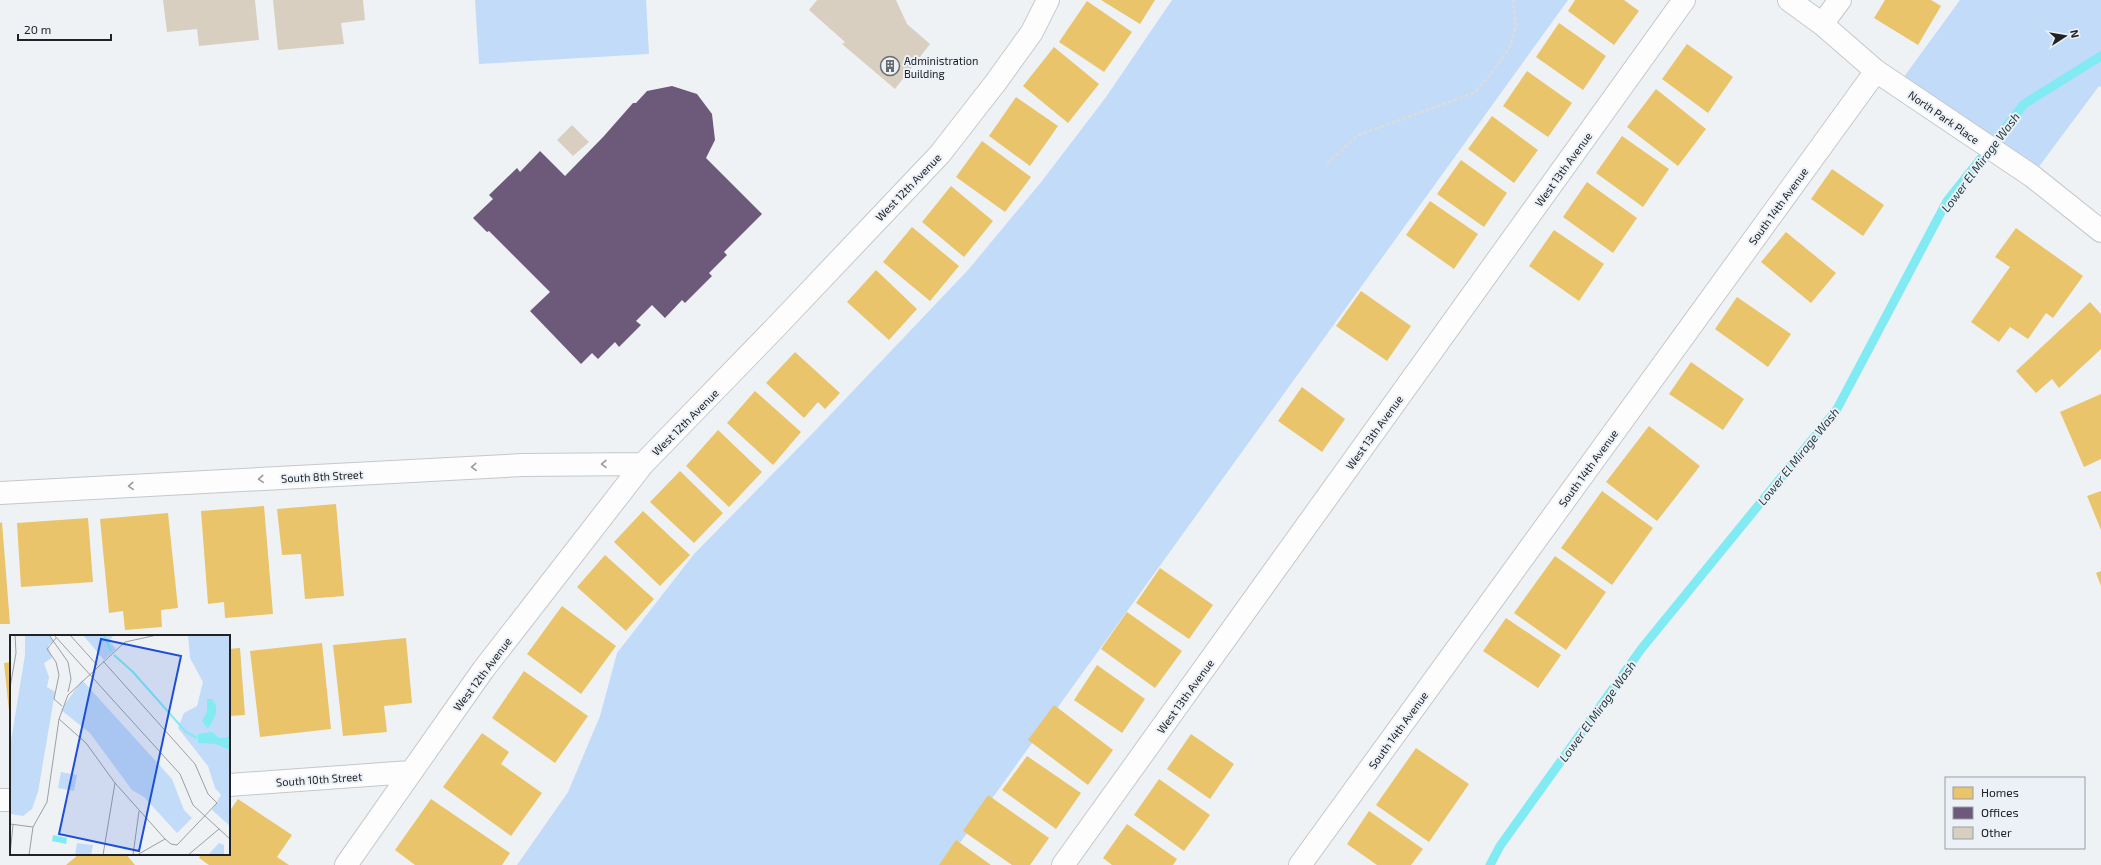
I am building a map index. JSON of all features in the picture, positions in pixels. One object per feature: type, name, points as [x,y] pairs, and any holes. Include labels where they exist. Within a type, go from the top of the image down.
[{"type":"street","name":"West 12th Avenue","points":[[346,865],[483,670],[643,464],[776,328],[940,154],[996,82],[1032,32],[1048,0]]},
{"type":"street","name":"West 13th Avenue","points":[[1063,865],[1684,0]]},
{"type":"street","name":"North Park Place","points":[[1789,0],[1822,24],[1876,71],[2028,173],[2101,231]]},
{"type":"street","points":[[1822,24],[1840,0]]},
{"type":"street","name":"South 14th Avenue","points":[[1300,865],[1876,71]]},
{"type":"street","name":"South 8th Street","points":[[0,493],[522,465],[643,464]]},
{"type":"street","name":"South 10th Street","points":[[230,785],[410,772]]},
{"type":"path","points":[[1327,164],[1358,135],[1474,93],[1490,75],[1510,46],[1516,26],[1513,0]]},
{"type":"shaded area","points":[[475,0],[646,0],[649,54],[479,64]]},
{"type":"shaded area","points":[[1172,0],[1568,0],[944,865],[517,865],[568,792],[600,716],[617,653],[694,554],[811,435],[968,270],[1042,181],[1106,97]]},
{"type":"shaded area","points":[[1960,0],[2101,0],[2101,87],[2099,86],[2032,176],[1898,85]]},
{"type":"building: Homes","points":[[1101,0],[1155,0],[1140,24]]},
{"type":"building: Homes","points":[[1575,0],[1624,0],[1639,11],[1614,45],[1568,11]]},
{"type":"building: Homes","points":[[1885,0],[1931,0],[1941,6],[1918,45],[1874,18]]},
{"type":"building: Homes","points":[[1087,1],[1132,32],[1104,72],[1059,42]]},
{"type":"building: Homes","points":[[1559,23],[1606,56],[1583,90],[1536,57]]},
{"type":"building: Homes","points":[[1687,44],[1733,77],[1708,113],[1662,79]]},
{"type":"building: Homes","points":[[1054,47],[1099,84],[1068,123],[1023,86]]},
{"type":"building: Homes","points":[[1527,71],[1572,103],[1548,137],[1503,106]]},
{"type":"building: Homes","points":[[1656,89],[1706,129],[1678,166],[1627,127]]},
{"type":"building: Homes","points":[[1016,97],[1058,126],[1030,166],[989,136]]},
{"type":"building: Homes","points":[[1492,116],[1538,150],[1514,183],[1468,149]]},
{"type":"building: Homes","points":[[1622,136],[1669,169],[1643,207],[1596,173]]},
{"type":"building: Homes","points":[[982,141],[1031,177],[1005,212],[956,177]]},
{"type":"building: Homes","points":[[1461,160],[1507,193],[1484,227],[1437,194]]},
{"type":"building: Homes","points":[[1832,169],[1884,205],[1863,236],[1811,199]]},
{"type":"building: Homes","points":[[1587,182],[1637,218],[1613,253],[1563,217]]},
{"type":"building: Homes","points":[[951,186],[993,221],[964,257],[922,222]]},
{"type":"building: Homes","points":[[1430,201],[1478,234],[1454,269],[1406,235]]},
{"type":"building: Homes","points":[[912,227],[959,266],[930,301],[883,262]]},
{"type":"building: Homes","points":[[2016,228],[2083,276],[2053,318],[2046,313],[2028,339],[2010,327],[1999,342],[1971,322],[2010,267],[1995,257]]},
{"type":"building: Homes","points":[[1554,230],[1604,264],[1579,301],[1529,266]]},
{"type":"building: Homes","points":[[1786,232],[1836,273],[1811,303],[1761,262]]},
{"type":"building: Homes","points":[[876,270],[917,309],[889,340],[847,302]]},
{"type":"building: Homes","points":[[1361,291],[1411,326],[1387,361],[1336,326]]},
{"type":"building: Homes","points":[[1737,297],[1791,334],[1768,367],[1715,329]]},
{"type":"building: Homes","points":[[2090,302],[2101,314],[2101,349],[2059,388],[2052,379],[2036,393],[2016,371]]},
{"type":"building: Homes","points":[[795,352],[840,393],[825,409],[818,402],[804,418],[766,383]]},
{"type":"building: Homes","points":[[1691,362],[1744,399],[1723,430],[1669,394]]},
{"type":"building: Homes","points":[[1302,387],[1345,419],[1322,452],[1278,421]]},
{"type":"building: Homes","points":[[755,391],[801,432],[773,465],[727,423]]},
{"type":"building: Homes","points":[[2101,394],[2101,459],[2084,467],[2060,412]]},
{"type":"building: Homes","points":[[1649,426],[1700,466],[1657,521],[1606,482]]},
{"type":"building: Homes","points":[[718,430],[762,472],[729,507],[686,466]]},
{"type":"building: Homes","points":[[680,471],[723,513],[694,543],[650,502]]},
{"type":"building: Homes","points":[[1602,491],[1653,528],[1612,585],[1561,548]]},
{"type":"building: Homes","points":[[2101,491],[2101,530],[2087,496]]},
{"type":"building: Homes","points":[[336,504],[344,596],[305,599],[301,554],[282,555],[277,509]]},
{"type":"building: Homes","points":[[264,506],[273,614],[225,618],[224,602],[208,604],[201,511]]},
{"type":"building: Homes","points":[[643,511],[690,555],[660,586],[614,542]]},
{"type":"building: Homes","points":[[168,513],[178,608],[161,610],[162,627],[125,630],[123,611],[109,613],[100,519]]},
{"type":"building: Homes","points":[[88,518],[93,582],[21,587],[17,523]]},
{"type":"building: Homes","points":[[2,522],[10,624],[0,624],[0,523]]},
{"type":"building: Homes","points":[[605,555],[654,599],[626,631],[577,587]]},
{"type":"building: Homes","points":[[1555,556],[1606,592],[1566,650],[1514,613]]},
{"type":"building: Homes","points":[[1160,568],[1213,605],[1189,639],[1136,603]]},
{"type":"building: Homes","points":[[2101,571],[2101,586],[2096,573]]},
{"type":"building: Homes","points":[[562,606],[616,646],[581,694],[527,654]]},
{"type":"building: Homes","points":[[1127,612],[1182,651],[1155,688],[1101,649]]},
{"type":"building: Homes","points":[[1506,618],[1561,655],[1538,688],[1483,651]]},
{"type":"building: Homes","points":[[406,638],[412,703],[384,706],[387,732],[343,736],[333,645]]},
{"type":"building: Homes","points":[[322,643],[331,729],[260,737],[250,651]]},
{"type":"building: Homes","points":[[240,648],[245,715],[230,716],[230,649]]},
{"type":"building: Homes","points":[[10,662],[10,721],[4,663]]},
{"type":"building: Homes","points":[[1097,665],[1145,699],[1122,733],[1074,700]]},
{"type":"building: Homes","points":[[524,671],[588,716],[555,763],[492,718]]},
{"type":"building: Homes","points":[[1054,705],[1113,750],[1088,785],[1028,740]]},
{"type":"building: Homes","points":[[482,733],[509,752],[501,764],[542,793],[511,836],[443,787]]},
{"type":"building: Homes","points":[[1191,734],[1234,764],[1210,799],[1167,769]]},
{"type":"building: Homes","points":[[1416,748],[1469,784],[1429,842],[1376,805]]},
{"type":"building: Homes","points":[[1027,756],[1081,793],[1056,829],[1002,790]]},
{"type":"building: Homes","points":[[1159,779],[1210,815],[1184,851],[1134,815]]},
{"type":"building: Homes","points":[[988,795],[1049,838],[1030,865],[1012,865],[963,831]]},
{"type":"building: Homes","points":[[238,799],[292,835],[277,857],[289,865],[209,865],[199,858],[200,855],[230,855],[230,811]]},
{"type":"building: Homes","points":[[431,799],[510,853],[502,865],[415,865],[395,850]]},
{"type":"building: Homes","points":[[1369,811],[1423,849],[1411,865],[1377,865],[1347,844]]},
{"type":"building: Homes","points":[[1127,824],[1177,859],[1173,865],[1112,865],[1103,858]]},
{"type":"building: Homes","points":[[956,840],[991,865],[939,865]]},
{"type":"building: Homes","points":[[78,855],[127,855],[135,865],[66,865]]},
{"type":"building: Offices","points":[[672,86],[697,94],[712,114],[715,140],[706,158],[762,214],[724,252],[727,255],[709,273],[712,276],[685,303],[682,300],[665,318],[652,305],[636,321],[641,325],[619,347],[615,342],[598,359],[592,353],[581,364],[530,311],[550,292],[489,231],[487,232],[473,218],[493,199],[489,195],[517,168],[520,172],[540,151],[565,176],[604,136],[633,103],[636,103],[647,91]]},
{"type":"building: Other","points":[[163,0],[255,0],[259,40],[199,46],[197,29],[167,32]]},
{"type":"building: Other","points":[[273,0],[363,0],[365,20],[341,23],[344,44],[278,50]]},
{"type":"building: Other","name":"Administration Building","points":[[817,0],[896,0],[907,24],[930,44],[895,89],[842,44],[845,42],[809,10]]},
{"type":"building: Other","points":[[572,125],[589,142],[573,156],[557,140]]},
{"type":"waterway","name":"Lower El Mirage Wash","points":[[1490,865],[1500,846],[1642,648],[1837,409],[1947,201],[2024,104],[2101,56]]},
{"type":"place","name":"Administration Building","points":[[890,66]]}]
